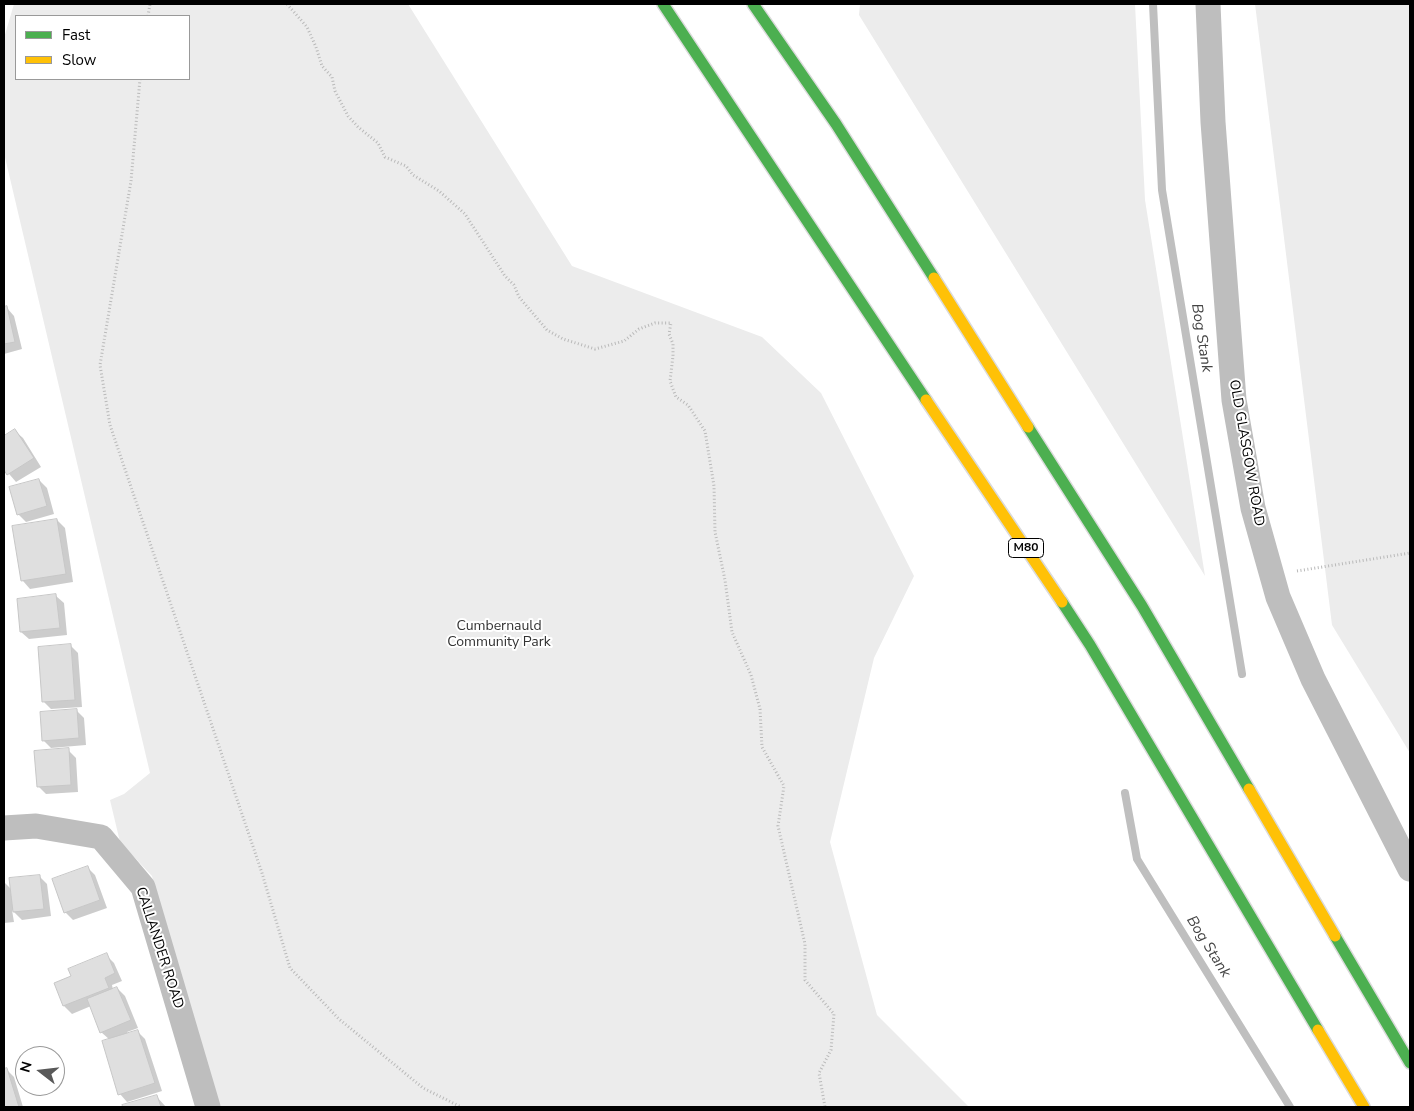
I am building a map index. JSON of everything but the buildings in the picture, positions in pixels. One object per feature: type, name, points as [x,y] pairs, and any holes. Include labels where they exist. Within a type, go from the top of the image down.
[{"type":"highway","name":"M80","points":[[663,4],[1090,645],[1364,1107]]},
{"type":"highway","points":[[753,4],[836,124],[1142,606],[1410,1063]]},
{"type":"street","name":"OLD GLASGOW ROAD","points":[[1208,4],[1213,122],[1234,400],[1253,508],[1278,597],[1313,679],[1410,869]]},
{"type":"street","name":"CALLANDER ROAD","points":[[4,826],[36,826],[101,837],[142,887],[208,1107]]},
{"type":"path","points":[[287,4],[306,27],[316,46],[322,66],[332,77],[336,91],[348,116],[378,143],[384,157],[406,166],[413,175],[439,191],[465,214],[505,276],[514,285],[519,297],[546,330],[563,339],[595,349],[624,341],[639,329],[655,323],[671,323],[669,334],[673,344],[673,356],[670,381],[676,396],[688,405],[705,431],[714,486],[715,532],[725,580],[732,632],[751,675],[760,710],[762,747],[784,786],[778,826],[805,944],[805,980],[834,1014],[831,1050],[819,1072],[825,1107]]},
{"type":"path","points":[[140,80],[131,181],[100,365],[110,425],[262,873],[290,968],[339,1019],[424,1088],[462,1107]]},
{"type":"path","points":[[1272,575],[1410,553]]},
{"type":"green space","name":"Cumbernauld Community Park","points":[[14,4],[408,4],[572,266],[762,337],[821,393],[914,576],[874,658],[830,842],[877,1015],[969,1107],[216,1107],[152,876],[120,842],[110,800],[124,794],[150,773],[4,153],[4,38]]},
{"type":"green space","points":[[860,4],[1135,4],[1145,200],[1205,576],[859,15]]},
{"type":"green space","points":[[1255,4],[1410,4],[1410,753],[1332,625]]},
{"type":"waterway","name":"Bog Stank","points":[[1153,4],[1162,190],[1242,674]]},
{"type":"waterway","name":"Bog Stank","points":[[1125,793],[1137,859],[1290,1107]]},
{"type":"traffic: fast","points":[[663,4],[926,400]]},
{"type":"traffic: fast","points":[[753,4],[836,124],[934,278]]},
{"type":"traffic: fast","points":[[1028,427],[1142,606],[1249,789]]},
{"type":"traffic: fast","points":[[1062,602],[1090,645],[1318,1030]]},
{"type":"traffic: fast","points":[[1335,936],[1410,1063]]},
{"type":"traffic: slow","points":[[934,278],[1028,427]]},
{"type":"traffic: slow","points":[[926,400],[1062,602]]},
{"type":"traffic: slow","points":[[1249,789],[1335,936]]},
{"type":"traffic: slow","points":[[1318,1030],[1364,1107]]}]
